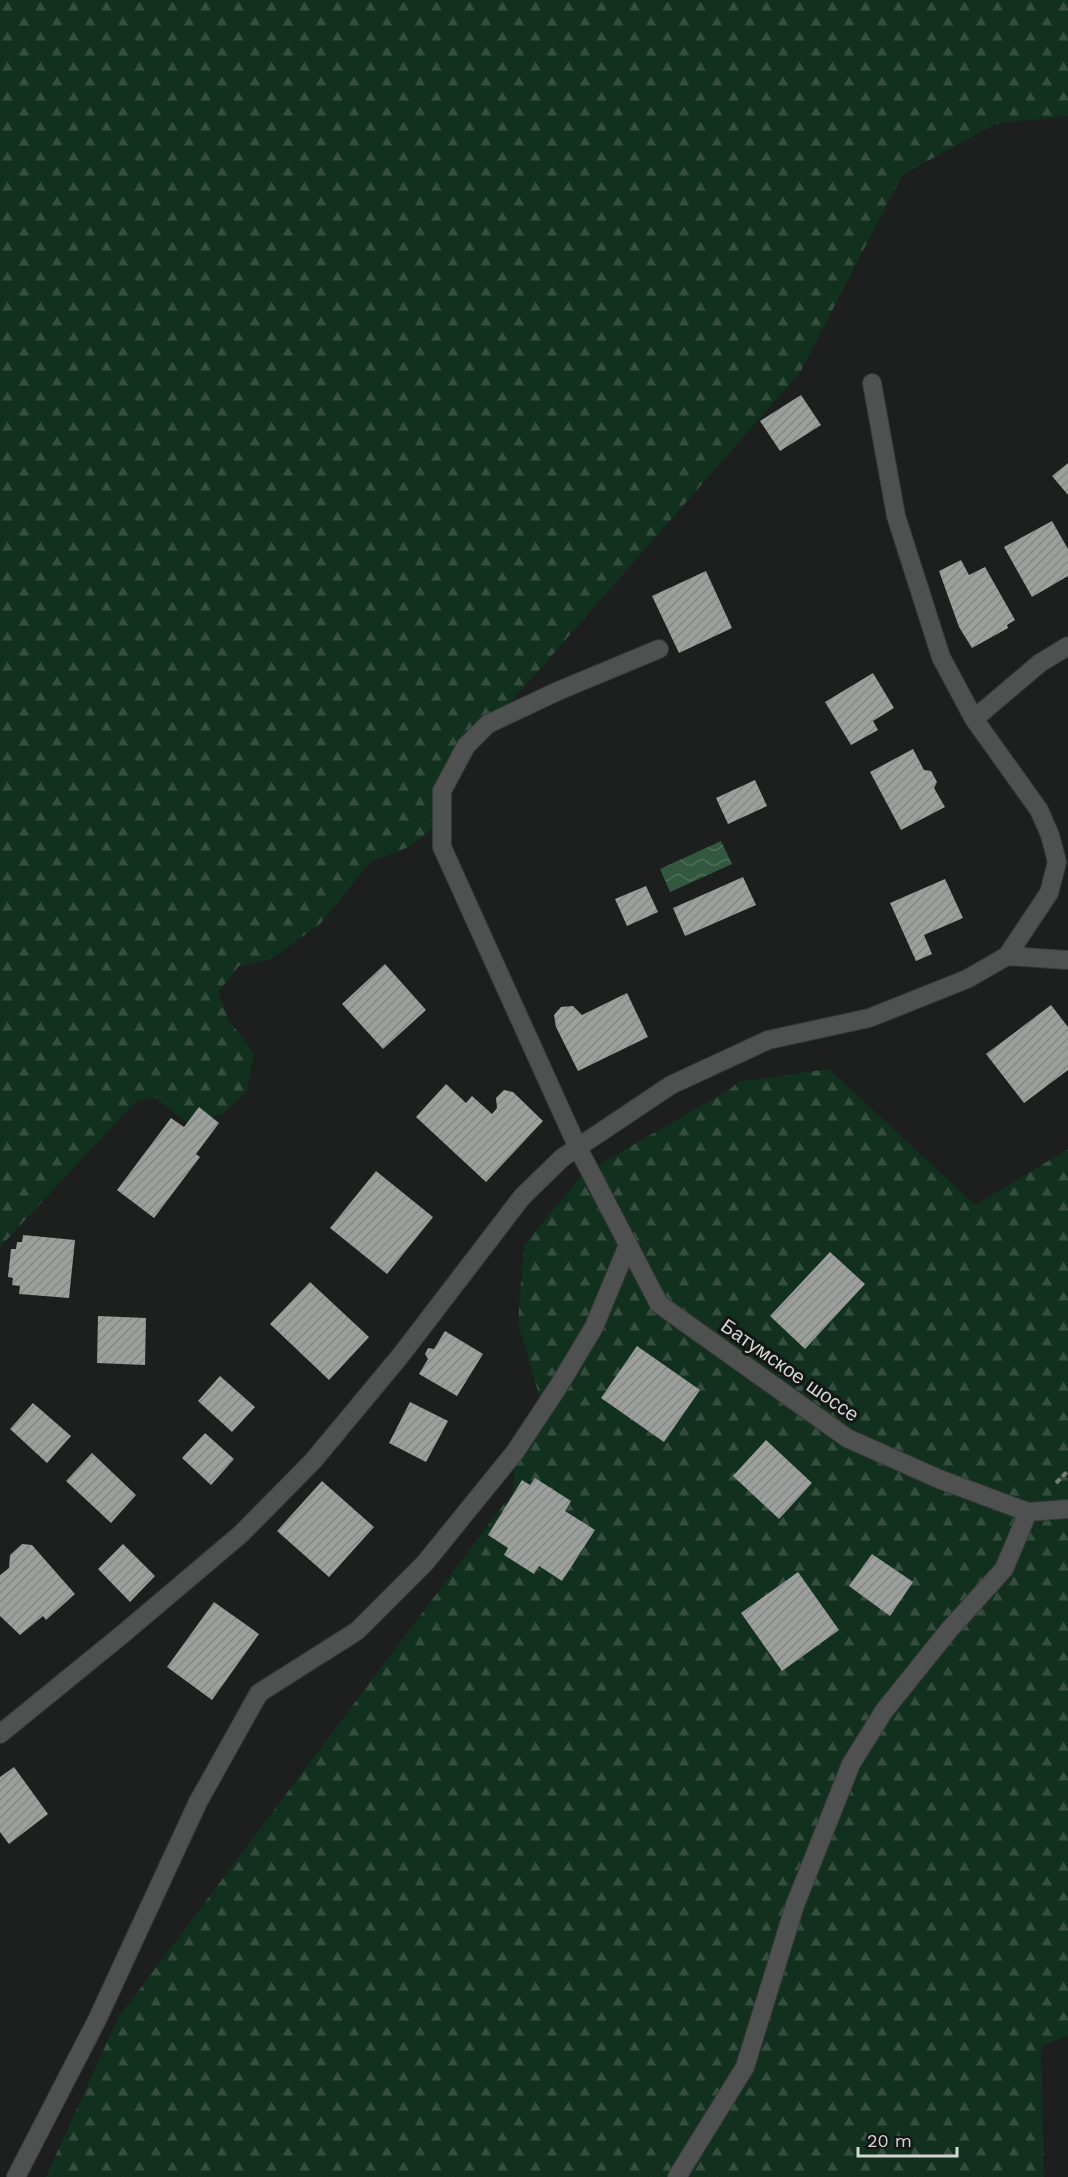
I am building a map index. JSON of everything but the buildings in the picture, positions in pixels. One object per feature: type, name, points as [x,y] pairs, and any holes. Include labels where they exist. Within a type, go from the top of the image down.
[{"type":"street","points":[[0,1734],[241,1534],[305,1469],[401,1355],[522,1197],[562,1158],[671,1085],[768,1040],[869,1018],[968,979],[1007,956],[1049,892],[1057,862],[1050,835],[1039,810],[974,719],[941,657],[896,516],[872,383]]},
{"type":"street","points":[[974,719],[1040,663],[1068,646]]},
{"type":"street","name":"Батумское шоссе","points":[[659,649],[558,691],[488,724],[466,746],[442,791],[442,847],[578,1148],[659,1304],[847,1438],[939,1479],[1028,1512],[1068,1509]]},
{"type":"street","points":[[1007,956],[1068,960]]},
{"type":"street","points":[[16,2177],[97,2020],[198,1802],[259,1693],[357,1630],[425,1563],[515,1452],[558,1387],[594,1327],[628,1245]]},
{"type":"street","points":[[677,2177],[745,2067],[795,1905],[851,1764],[884,1711],[949,1630],[1004,1569],[1028,1512]]},
{"type":"green space","points":[[0,0],[1068,0],[1068,116],[998,123],[902,175],[801,371],[483,734],[430,831],[409,847],[370,862],[320,924],[271,959],[239,966],[218,992],[228,1019],[254,1053],[247,1091],[224,1113],[190,1125],[156,1098],[136,1101],[0,1247]]},
{"type":"green space","points":[[829,1069],[975,1205],[1068,1149],[1068,2035],[1041,2047],[1044,2177],[46,2177],[118,2018],[513,1492],[515,1452],[542,1405],[518,1323],[524,1245],[584,1173],[729,1090],[738,1082]]},
{"type":"water","points":[[721,841],[732,864],[670,892],[660,869]]}]
